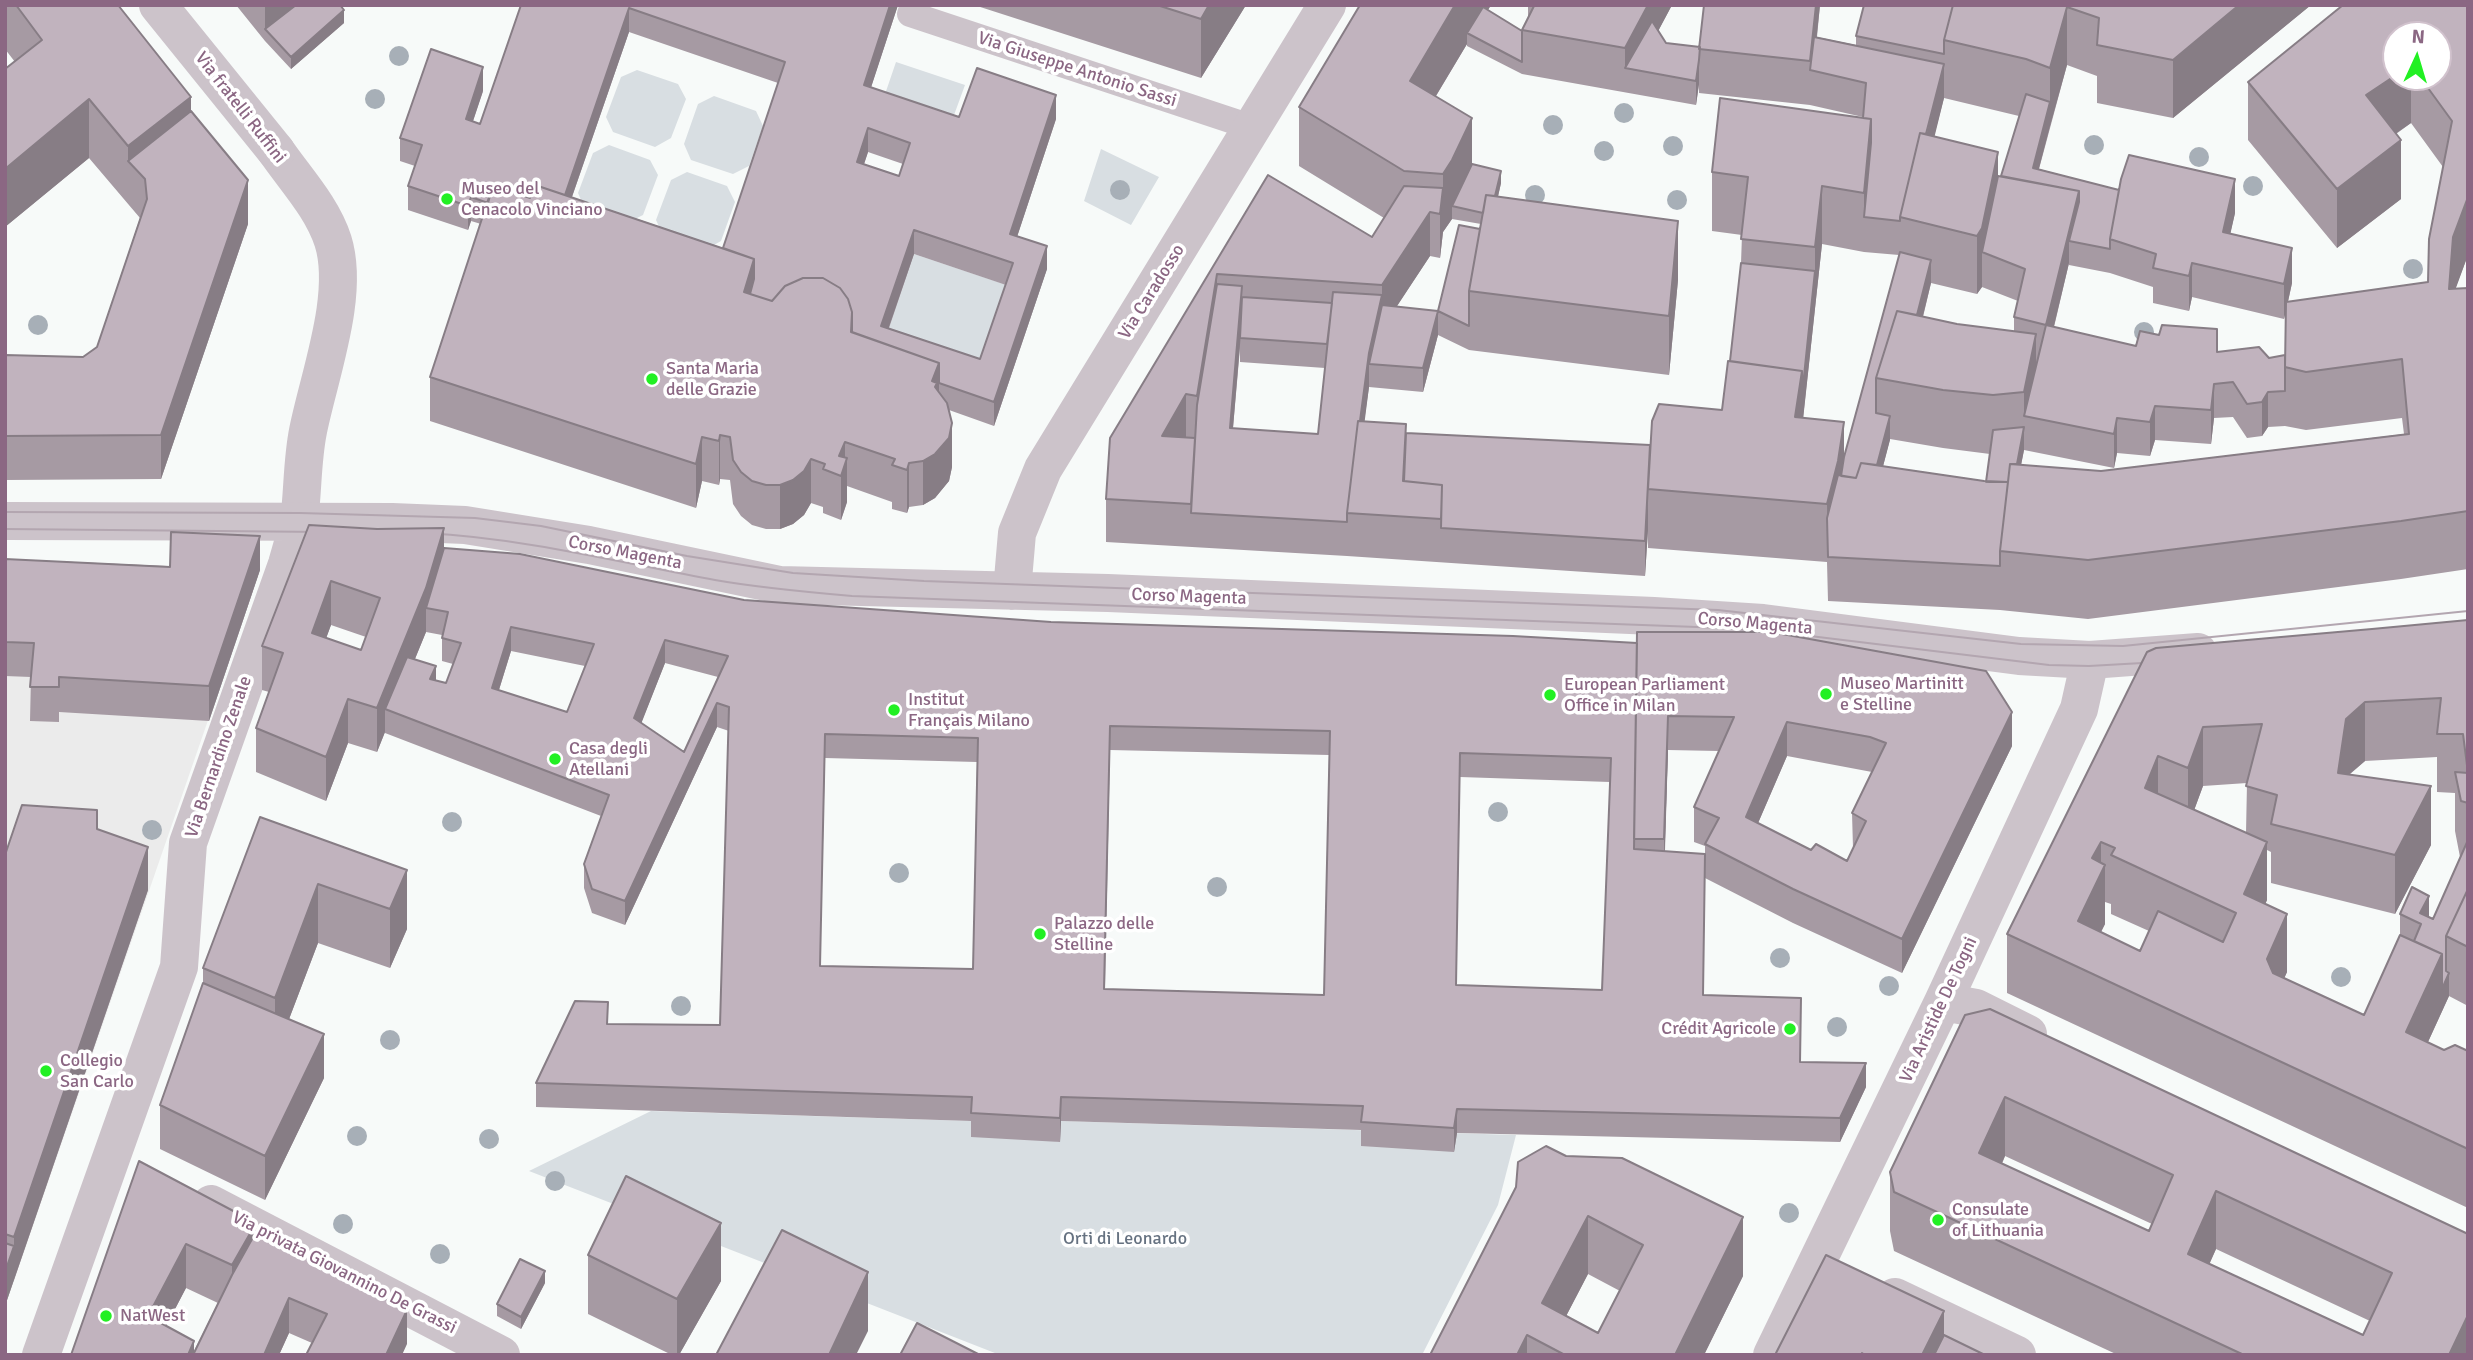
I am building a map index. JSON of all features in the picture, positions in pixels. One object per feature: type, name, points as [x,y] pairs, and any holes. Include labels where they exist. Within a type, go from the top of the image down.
[{"type":"street","name":"Via fratelli Ruffini","points":[[158,5],[276,151],[321,213],[333,243],[338,286],[306,440],[299,522]]},
{"type":"street","name":"Via Caradosso","points":[[1012,592],[1017,533],[1043,469],[1327,5]]},
{"type":"street","name":"Corso Magenta","points":[[5,521],[430,524],[502,530],[780,584],[1136,594],[1714,619],[2019,656],[2090,660],[2235,648]]},
{"type":"street","name":"Via Bernardino Zenale","points":[[41,1355],[143,1172],[179,967],[188,843],[299,522]]},
{"type":"street","name":"Via Aristide De Togni","points":[[1772,1355],[1944,1002],[2079,709],[2090,660]]},
{"type":"street","points":[[1944,1002],[1976,1008],[2062,1050]]},
{"type":"street","name":"Via privata Giovannino De Grassi","points":[[143,1172],[501,1355]]},
{"type":"street","points":[[1818,1259],[2017,1355]]},
{"type":"lane","name":"Via Giuseppe Antonio Sassi","points":[[913,5],[910,15],[1254,128]]},
{"type":"shaded area","name":"Collegio San Carlo","points":[[217,568],[260,570],[14,1281],[5,1278],[5,593]]},
{"type":"green space","points":[[896,62],[965,85],[950,126],[882,103]]},
{"type":"green space","points":[[637,70],[678,84],[686,99],[671,138],[655,147],[613,132],[606,117],[621,77]]},
{"type":"green space","points":[[714,96],[756,111],[763,126],[749,166],[733,174],[691,160],[684,144],[698,104]]},
{"type":"green space","points":[[609,145],[650,160],[658,175],[643,215],[627,223],[585,209],[578,193],[593,153]]},
{"type":"green space","points":[[1101,149],[1159,177],[1131,225],[1084,201]]},
{"type":"green space","points":[[687,172],[727,186],[735,202],[721,241],[705,250],[663,235],[656,220],[671,180]]},
{"type":"green space","points":[[914,254],[1013,287],[980,383],[881,350]]},
{"type":"green space","name":"Orti di Leonardo","points":[[651,1111],[972,1121],[1059,1142],[1061,1121],[1516,1135],[1498,1205],[1422,1355],[1000,1355],[529,1171]]},
{"type":"building","points":[[16,5],[118,5],[191,97],[128,146],[89,99],[5,169],[5,69],[42,40]]},
{"type":"building","points":[[296,5],[340,5],[344,10],[291,57],[265,29]]},
{"type":"building","points":[[521,5],[890,5],[864,85],[959,117],[977,68],[1056,95],[1010,234],[1047,246],[994,402],[939,383],[939,363],[852,332],[852,312],[848,299],[840,288],[823,278],[803,278],[785,286],[772,301],[750,294],[754,279],[754,259],[723,248],[785,62],[629,8],[565,195],[535,185],[530,198],[493,185],[488,203],[471,197],[468,206],[408,186],[422,145],[400,138],[431,49],[483,67],[466,119],[480,124]],"holes":[[[868,128],[910,143],[899,176],[857,162]],[[914,230],[1013,263],[980,359],[881,326]]]},
{"type":"building","points":[[1157,5],[1209,5],[1201,19]]},
{"type":"building","points":[[1360,5],[1455,5],[1410,81],[1472,118],[1443,174],[1404,171],[1299,107]]},
{"type":"building","points":[[1532,5],[1648,5],[1625,48],[1522,30],[1534,6]]},
{"type":"building","points":[[1704,5],[1816,5],[1810,61],[1699,49]]},
{"type":"building","points":[[1864,5],[1953,5],[1944,40],[1944,54],[1856,36]]},
{"type":"building","points":[[1953,5],[2239,5],[2173,60],[2097,45],[2099,18],[2067,7],[2050,68],[2026,59],[1944,40]]},
{"type":"building","points":[[2343,5],[2468,6],[2468,197],[2453,237],[2449,289],[2468,288],[2468,511],[2088,560],[2000,551],[2010,464],[2101,471],[2409,434],[2402,359],[2306,372],[2285,367],[2286,302],[2428,282],[2429,239],[2452,121],[2430,91],[2452,91],[2452,21],[2382,21],[2382,84],[2366,95],[2401,140],[2337,189],[2248,82]]},
{"type":"building","points":[[1483,7],[1522,31],[1522,62],[1467,33]]},
{"type":"building","points":[[1652,21],[1666,43],[1700,47],[1696,81],[1625,68]]},
{"type":"building","points":[[1814,37],[1944,64],[1926,134],[1920,133],[1900,221],[1864,217],[1871,143],[1871,119],[1863,118],[1866,83],[1810,70]]},
{"type":"building","points":[[2026,94],[2050,102],[2033,168],[2119,190],[2110,249],[2069,241],[2079,202],[2079,191],[2001,176]]},
{"type":"building","points":[[1720,98],[1871,119],[1864,193],[1822,186],[1815,247],[1741,239],[1748,177],[1712,172]]},
{"type":"building","points":[[191,111],[248,180],[161,435],[5,436],[5,355],[83,357],[97,347],[147,199],[145,179],[128,161]]},
{"type":"building","points":[[1920,133],[1998,152],[1982,228],[1977,236],[1900,217]]},
{"type":"building","points":[[2129,155],[2235,179],[2223,232],[2292,248],[2284,284],[2192,263],[2189,276],[2153,268],[2156,254],[2110,239],[2121,179]]},
{"type":"building","points":[[1472,164],[1501,171],[1495,196],[1486,195],[1483,213],[1452,206]]},
{"type":"building","points":[[1268,175],[1372,237],[1404,186],[1443,188],[1440,214],[1430,212],[1382,285],[1217,274],[1197,396],[1186,394],[1162,436],[1195,438],[1191,504],[1106,499],[1110,438]]},
{"type":"building","points":[[1998,176],[2079,191],[2046,325],[2014,317],[2025,269],[1982,252]]},
{"type":"building","name":"Santa Maria delle Grazie","points":[[493,185],[530,198],[535,185],[754,259],[744,292],[772,301],[785,286],[803,278],[823,278],[840,288],[848,299],[852,312],[851,332],[939,363],[932,381],[937,383],[935,387],[947,403],[952,423],[949,438],[935,454],[923,461],[909,463],[907,470],[892,465],[895,459],[845,442],[839,456],[847,458],[841,476],[823,469],[825,464],[811,459],[804,471],[793,480],[780,485],[766,485],[752,481],[741,472],[733,460],[730,437],[720,435],[719,441],[702,437],[696,464],[430,377]]},
{"type":"building","points":[[1486,195],[1678,221],[1669,316],[1469,291]]},
{"type":"building","points":[[1459,225],[1480,229],[1469,291],[1469,326],[1438,311]]},
{"type":"building","points":[[1900,252],[1931,260],[1917,315],[1897,311],[1876,378],[1876,413],[1890,416],[1877,465],[1861,463],[1856,478],[1841,476],[1844,457]]},
{"type":"building","points":[[1741,263],[1815,271],[1802,395],[1802,371],[1730,361]]},
{"type":"building","points":[[1217,284],[1242,286],[1230,428],[1318,434],[1333,292],[1382,295],[1358,421],[1347,522],[1191,513],[1197,405]]},
{"type":"building","points":[[1242,297],[1332,303],[1327,344],[1240,338]]},
{"type":"building","points":[[1382,305],[1438,311],[1423,368],[1369,364]]},
{"type":"building","points":[[1897,311],[1957,324],[2036,334],[2024,392],[1993,395],[1943,390],[1876,378]]},
{"type":"building","points":[[2046,325],[2136,346],[2140,331],[2159,335],[2162,325],[2217,329],[2217,352],[2259,347],[2269,358],[2285,355],[2285,391],[2268,392],[2262,402],[2247,404],[2233,382],[2214,384],[2211,410],[2155,406],[2150,422],[2117,418],[2114,434],[2024,416]]},
{"type":"building","points":[[1728,361],[1802,371],[1795,417],[1844,422],[1827,504],[1648,489],[1652,421],[1659,404],[1722,410]]},
{"type":"building","points":[[1358,421],[1406,424],[1403,481],[1442,485],[1441,519],[1347,513]]},
{"type":"building","points":[[2024,427],[2017,464],[2010,464],[2008,482],[1986,482],[1993,430]]},
{"type":"building","points":[[1406,433],[1650,445],[1645,541],[1441,528],[1442,485],[1404,481]]},
{"type":"building","points":[[1861,463],[2008,482],[2000,566],[1828,557],[1827,518],[1838,475],[1856,478]]},
{"type":"building","points":[[309,525],[377,529],[444,528],[426,588],[377,708],[348,699],[326,757],[256,728],[283,653],[262,646]],"holes":[[[331,581],[380,598],[361,650],[312,633]]]},
{"type":"building","points":[[171,532],[260,536],[209,686],[59,677],[59,687],[30,687],[34,643],[5,642],[5,559],[170,567]]},
{"type":"building","name":"Palazzo delle Stelline","points":[[444,548],[520,554],[744,600],[1051,622],[1513,636],[1637,643],[1634,849],[1705,854],[1703,995],[1801,998],[1800,1062],[1866,1063],[1840,1118],[1457,1109],[1454,1128],[1361,1122],[1363,1106],[1061,1097],[1060,1118],[971,1113],[972,1097],[536,1083],[575,1001],[608,1002],[607,1024],[720,1025],[729,707],[717,703],[625,901],[592,889],[584,864],[609,795],[385,709],[407,657],[436,666],[430,679],[446,683],[461,643],[442,638],[448,612],[426,608]],"holes":[[[511,627],[594,644],[567,712],[492,688]],[[665,640],[728,656],[684,752],[634,718]],[[1110,726],[1330,731],[1324,995],[1104,989]],[[825,734],[978,738],[973,969],[820,966]],[[1460,753],[1611,758],[1602,990],[1456,985]]]},
{"type":"building","points":[[2468,620],[2468,773],[2463,734],[2437,734],[2441,698],[2365,702],[2346,719],[2338,773],[2431,786],[2395,855],[2271,824],[2277,795],[2246,786],[2262,724],[2203,727],[2188,768],[2158,756],[2145,788],[2267,842],[2244,894],[2287,914],[2267,959],[2273,973],[2364,1015],[2400,935],[2442,954],[2406,1032],[2444,1050],[2455,1045],[2468,1051],[2468,1149],[2007,934],[2147,652],[2156,648]],"holes":[[[2101,842],[2115,848],[2111,855],[2236,913],[2223,942],[2158,911],[2140,951],[2078,921],[2105,865],[2092,858]]]},
{"type":"building","points":[[1637,632],[1771,632],[1986,671],[2012,712],[1902,939],[1793,889],[1705,844],[1719,818],[1694,807],[1734,717],[1668,716],[1664,839],[1634,839]],"holes":[[[1787,722],[1870,737],[1886,743],[1852,813],[1866,821],[1847,861],[1816,844],[1811,850],[1746,817]]]},
{"type":"building","points":[[2455,772],[2468,773],[2468,803],[2461,801]]},
{"type":"building","points":[[22,805],[97,810],[97,829],[148,847],[14,1237],[5,1234],[5,855]]},
{"type":"building","points":[[260,817],[407,870],[390,909],[318,884],[275,998],[203,968]]},
{"type":"building","points":[[2468,840],[2468,889],[2446,936],[2446,971],[2449,973],[2442,989],[2442,954],[2414,941],[2421,924],[2400,914],[2412,887],[2429,896],[2420,913],[2433,919]]},
{"type":"building","points":[[2468,889],[2468,947],[2446,936]]},
{"type":"building","points":[[203,983],[324,1034],[265,1156],[160,1105]]},
{"type":"building","points":[[1990,1009],[2468,1234],[2468,1315],[2449,1355],[2244,1355],[1894,1192],[1890,1172],[1965,1015]],"holes":[[[2005,1097],[2173,1175],[2149,1231],[1979,1153]],[[2216,1191],[2392,1273],[2363,1335],[2188,1254]]]},
{"type":"building","points":[[1546,1146],[1566,1156],[1622,1158],[1743,1217],[1675,1355],[1565,1355],[1527,1335],[1517,1355],[1430,1355],[1516,1187],[1518,1162]],"holes":[[[1588,1216],[1643,1245],[1598,1333],[1542,1303]]]},
{"type":"building","points":[[139,1161],[256,1223],[232,1265],[186,1244],[148,1316],[194,1341],[188,1355],[71,1355]]},
{"type":"building","points":[[626,1176],[721,1223],[677,1299],[588,1255]]},
{"type":"building","points":[[782,1230],[868,1272],[829,1355],[716,1355]]},
{"type":"building","points":[[256,1232],[407,1310],[386,1355],[306,1355],[327,1314],[289,1298],[264,1355],[193,1355]]},
{"type":"building","points":[[5,1243],[14,1246],[5,1272]]},
{"type":"building","points":[[1826,1255],[1944,1311],[1922,1355],[1775,1355]]},
{"type":"building","points":[[520,1259],[545,1271],[521,1317],[497,1304]]},
{"type":"building","points":[[917,1323],[980,1355],[900,1355]]},
{"type":"building","points":[[1944,1335],[1985,1355],[1934,1355]]},
{"type":"tram line","points":[[5,512],[300,513],[475,518],[541,526],[687,556],[793,573],[924,581],[1718,610],[2021,644],[2123,646],[2468,611]]},
{"type":"tram line","points":[[5,529],[324,532]]},
{"type":"tram line","points":[[425,533],[534,545],[732,583],[852,596],[1724,628],[2049,665],[2160,662]]},
{"type":"place","name":"Museo del Cenacolo Vinciano","points":[[447,199]]},
{"type":"place","name":"Santa Maria delle Grazie","points":[[652,379]]},
{"type":"place","name":"Museo Martinitt e Stelline","points":[[1826,694]]},
{"type":"place","name":"European Parliament Office in Milan","points":[[1550,695]]},
{"type":"place","name":"Institut Français Milano","points":[[894,710]]},
{"type":"place","name":"Casa degli Atellani","points":[[555,759]]},
{"type":"place","name":"Palazzo delle Stelline","points":[[1040,934]]},
{"type":"place","name":"Crédit Agricole","points":[[1790,1029]]},
{"type":"place","name":"Collegio San Carlo","points":[[46,1071]]},
{"type":"place","name":"Consulate of Lithuania","points":[[1938,1220]]},
{"type":"place","name":"NatWest","points":[[106,1316]]}]
